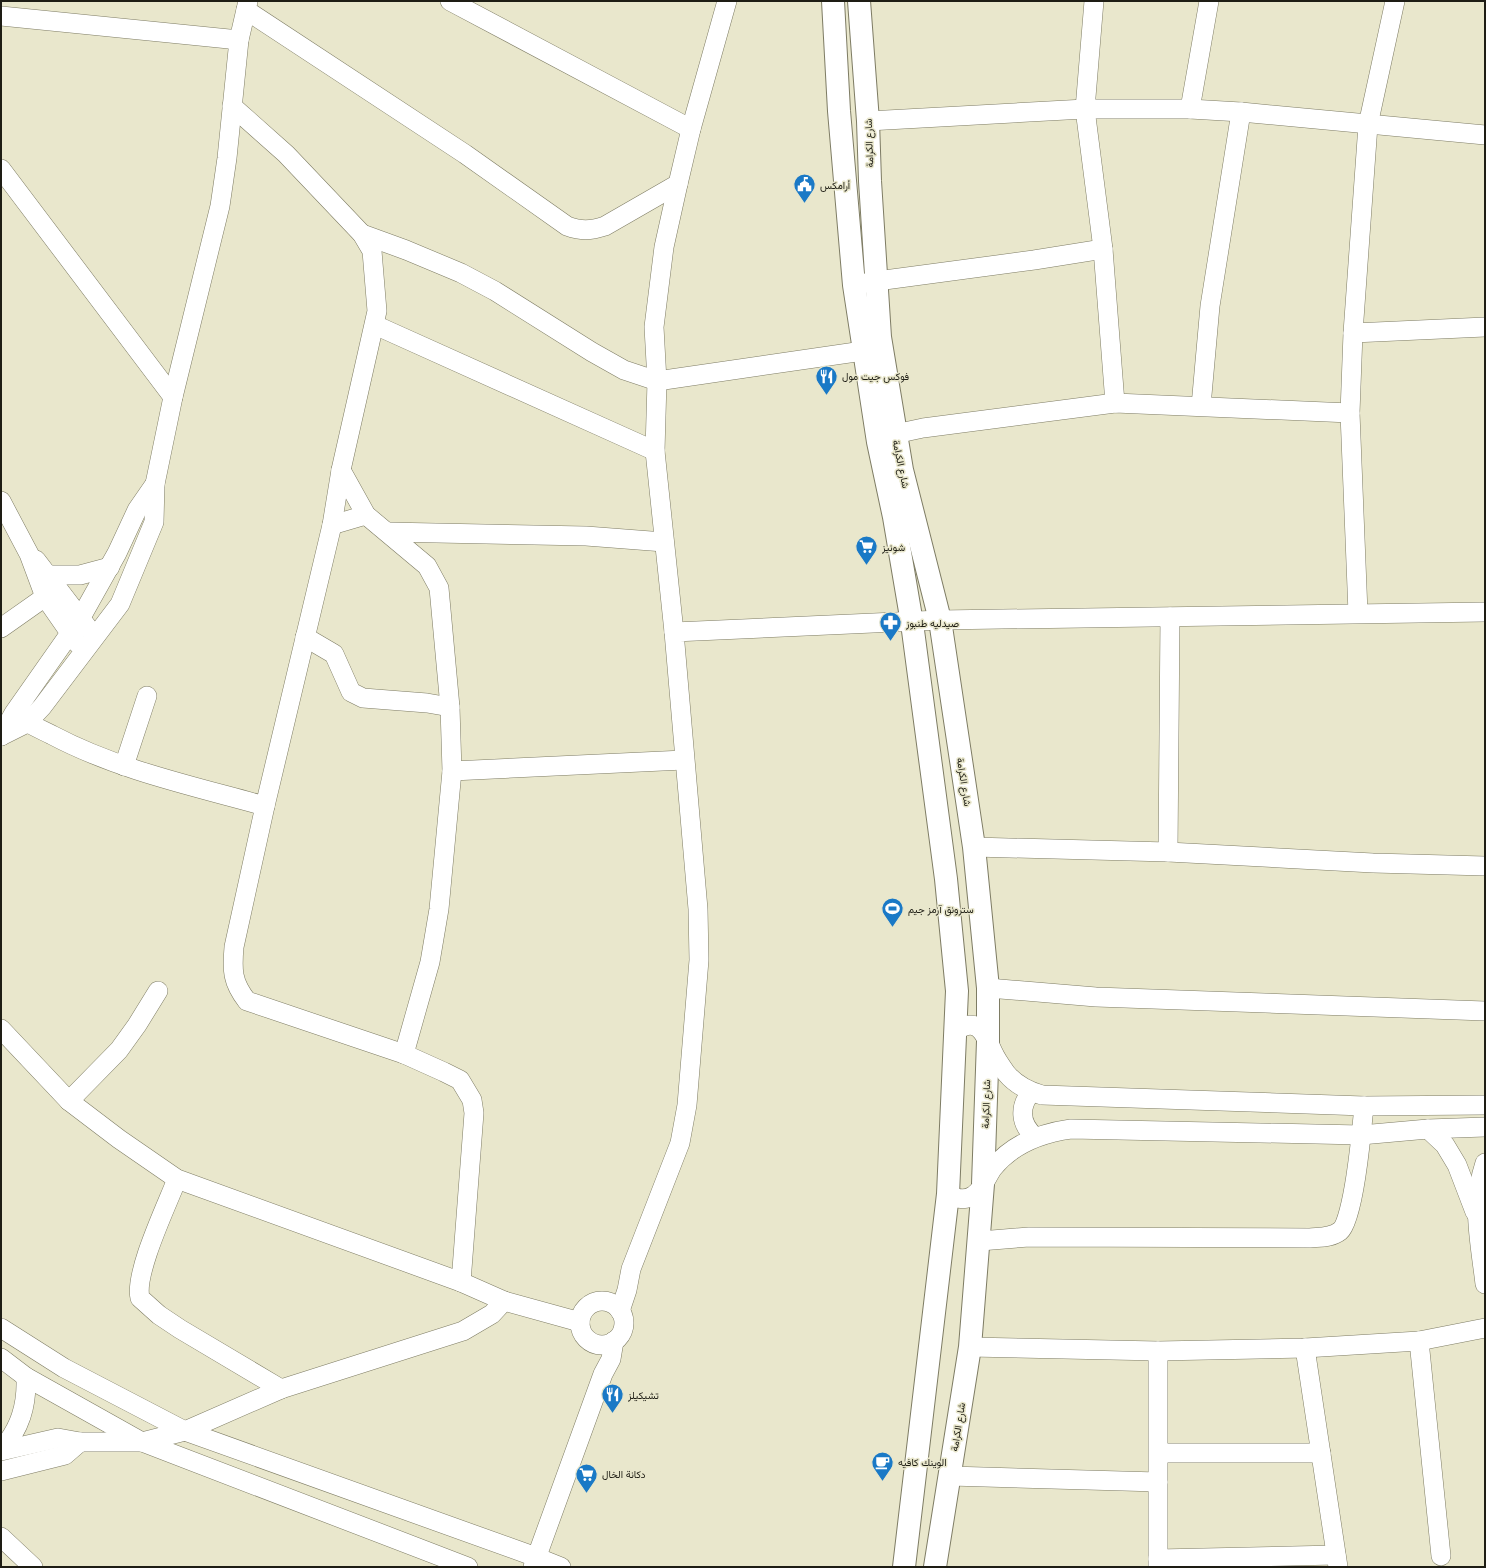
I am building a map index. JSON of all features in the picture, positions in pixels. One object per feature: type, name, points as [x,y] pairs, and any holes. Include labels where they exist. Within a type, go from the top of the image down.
[{"type":"street","points":[[450,1],[691,129]]},
{"type":"street","points":[[613,1306],[627,1290],[631,1269],[680,1144],[687,1105],[699,960],[698,909],[674,632],[656,451],[657,381],[654,327],[664,247],[678,184],[691,129],[727,1]]},
{"type":"street","name":"شارع الكرامة","points":[[833,1],[854,286],[863,351],[912,623],[946,880],[957,991],[948,1194],[904,1567]]},
{"type":"street","name":"شارع الكرامة","points":[[859,1],[868,120],[870,181],[880,336],[902,470],[940,620],[974,847],[988,988],[984,1184],[980,1241],[970,1347],[935,1567]]},
{"type":"street","points":[[1094,1],[1085,109],[1103,248],[1115,403]]},
{"type":"street","points":[[1190,109],[1209,1]]},
{"type":"street","points":[[1358,613],[1350,413],[1353,333],[1368,125],[1395,1]]},
{"type":"street","points":[[20,718],[42,707],[120,604],[138,566],[154,522],[155,484],[173,397],[220,206],[227,158],[239,40],[247,5],[465,154],[567,226],[581,231],[594,230],[605,226],[678,184]]},
{"type":"street","points":[[1,16],[239,40]]},
{"type":"street","points":[[232,106],[286,154],[362,234],[372,251],[377,311],[342,470],[332,525],[264,806],[234,946],[234,978],[239,991],[248,1001],[404,1054],[460,1080],[472,1100],[474,1113],[461,1282]]},
{"type":"street","points":[[868,120],[1085,109],[1190,109],[1241,112],[1485,135]]},
{"type":"street","points":[[1201,406],[1210,306],[1241,112]]},
{"type":"street","points":[[1,169],[173,397]]},
{"type":"street","points":[[362,234],[406,250],[461,273],[495,291],[592,352],[624,370],[657,381],[863,351]]},
{"type":"street","points":[[854,286],[877,281],[1034,260],[1103,248]]},
{"type":"street","points":[[375,325],[656,451]]},
{"type":"street","points":[[1353,333],[1485,327]]},
{"type":"street","points":[[895,434],[923,428],[1115,403],[1155,406],[1201,406],[1350,413]]},
{"type":"street","points":[[342,470],[366,515],[427,566],[439,588],[450,707],[452,771],[440,909],[430,962],[404,1054]]},
{"type":"street","points":[[20,718],[110,567],[136,510],[155,484]]},
{"type":"street","points":[[1,501],[29,554],[45,597],[70,634],[85,652]]},
{"type":"street","points":[[332,525],[366,515]]},
{"type":"street","points":[[387,532],[586,536],[664,542]]},
{"type":"street","points":[[29,554],[49,576],[80,619],[96,636]]},
{"type":"street","points":[[49,576],[80,575],[110,567]]},
{"type":"street","points":[[1,628],[45,597]]},
{"type":"street","points":[[674,632],[912,623],[940,620],[1485,612]]},
{"type":"street","points":[[1168,852],[1170,617]]},
{"type":"street","points":[[305,637],[334,654],[351,692],[363,698],[427,703],[450,707]]},
{"type":"street","points":[[124,766],[147,696]]},
{"type":"street","points":[[20,718],[72,746],[124,766],[264,806]]},
{"type":"street","points":[[452,771],[684,760]]},
{"type":"street","points":[[974,847],[1168,852],[1373,863],[1485,866]]},
{"type":"street","points":[[988,988],[1096,997],[1485,1011]]},
{"type":"street","points":[[69,1101],[119,1050],[138,1026],[158,992]]},
{"type":"street","points":[[956,1031],[966,1026],[978,1027],[986,1036],[993,1053],[1007,1074],[1031,1092],[1053,1097],[1364,1106],[1485,1105]]},
{"type":"street","points":[[1,1029],[69,1101],[119,1139],[177,1179],[461,1282],[504,1301],[580,1322]]},
{"type":"street","points":[[1031,1092],[1026,1098],[1022,1112],[1025,1126],[1035,1136]]},
{"type":"street","points":[[980,1241],[1029,1237],[1310,1238],[1330,1236],[1341,1231],[1346,1220],[1361,1135],[1364,1106]]},
{"type":"street","points":[[948,1194],[958,1199],[969,1198],[978,1192],[993,1168],[1006,1155],[1035,1136],[1052,1131],[1071,1129],[1361,1135],[1428,1129],[1485,1127]]},
{"type":"street","points":[[1428,1129],[1445,1145],[1456,1165],[1476,1213]]},
{"type":"street","points":[[1485,1163],[1480,1179],[1476,1213],[1485,1284]]},
{"type":"street","points":[[177,1179],[148,1253],[139,1283],[140,1298],[159,1315],[180,1329],[281,1389]]},
{"type":"street","points":[[1,1450],[58,1438],[80,1442],[142,1442],[185,1430],[281,1389],[463,1331],[492,1314],[504,1301]]},
{"type":"street","points":[[597,1302],[613,1306],[623,1319],[623,1327],[620,1335],[606,1343],[590,1342],[584,1337],[581,1329],[580,1322],[583,1313],[588,1306],[597,1302]]},
{"type":"street","points":[[1,1328],[64,1368],[185,1430],[534,1562],[561,1567]]},
{"type":"street","points":[[970,1347],[1158,1351],[1305,1348],[1419,1341],[1485,1328]]},
{"type":"street","points":[[1419,1341],[1441,1556]]},
{"type":"street","points":[[534,1562],[567,1476],[603,1374],[611,1359],[606,1343]]},
{"type":"street","points":[[1158,1351],[1158,1563],[1337,1561],[1305,1348]]},
{"type":"street","points":[[1,1358],[26,1377],[142,1442],[468,1567]]},
{"type":"street","points":[[1,1450],[16,1430],[22,1417],[27,1391],[26,1377]]},
{"type":"street","points":[[1,1471],[65,1455],[80,1442]]},
{"type":"street","points":[[1159,1453],[1321,1453]]},
{"type":"street","points":[[950,1476],[1158,1482]]},
{"type":"street","points":[[1,1537],[33,1567]]},
{"type":"place","name":"أرامكس","points":[[805,204]]},
{"type":"place","name":"فوكس جيت مول","points":[[827,396]]},
{"type":"place","name":"شونيز","points":[[866,566]]},
{"type":"place","name":"صيدليه طنبوز","points":[[891,642]]},
{"type":"place","name":"سترونق آرمز جيم","points":[[892,928]]},
{"type":"place","name":"تشيكيلز","points":[[612,1414]]},
{"type":"place","name":"الوينك كافيه","points":[[883,1482]]},
{"type":"place","name":"دكانة الخال","points":[[587,1494]]}]
